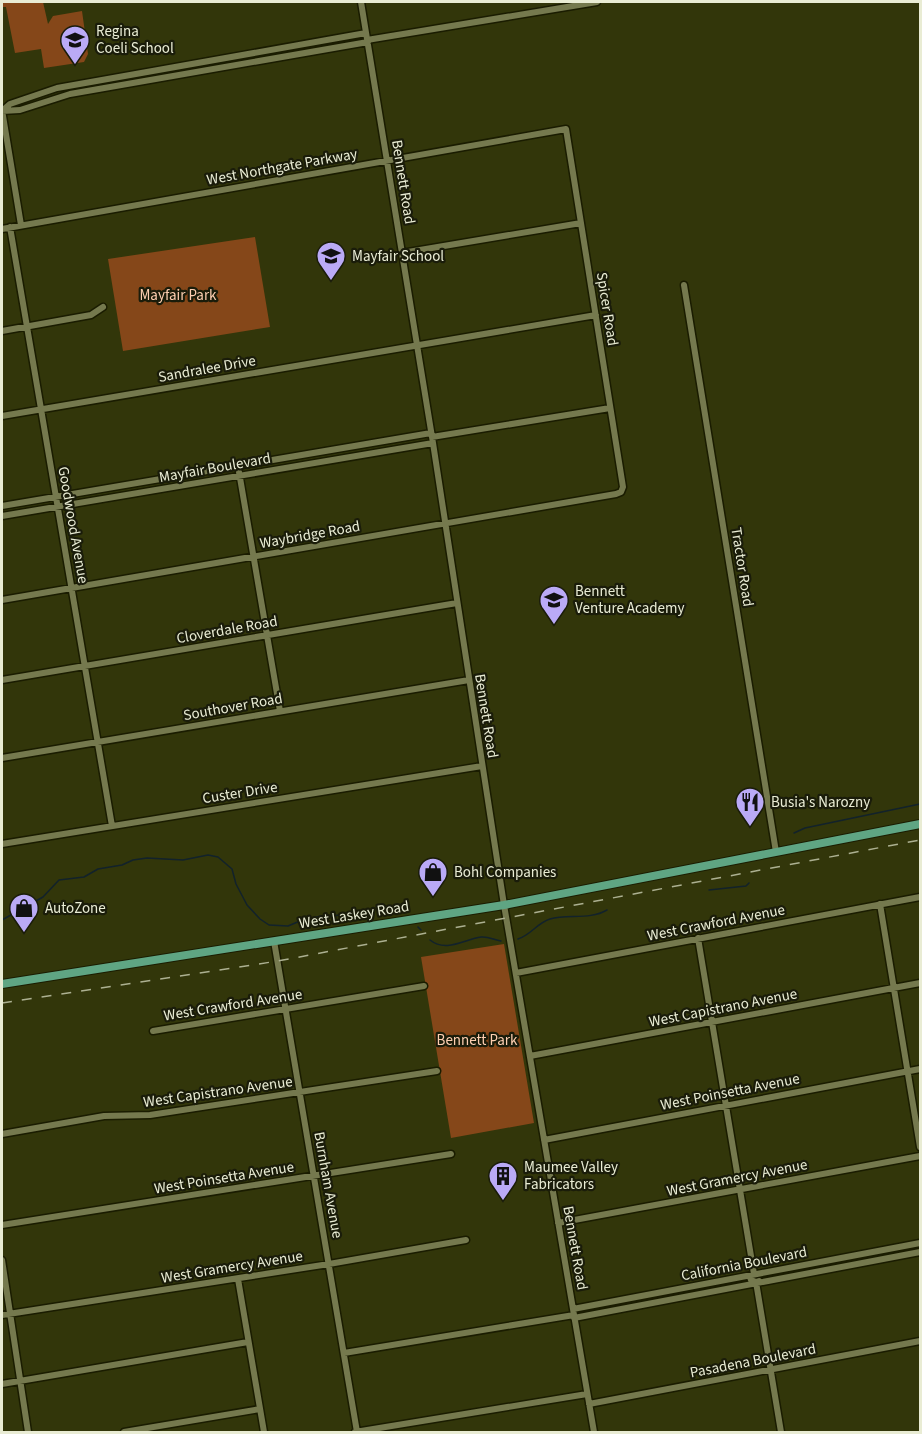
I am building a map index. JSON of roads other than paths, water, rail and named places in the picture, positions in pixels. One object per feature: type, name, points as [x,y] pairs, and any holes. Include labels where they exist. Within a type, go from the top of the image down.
[{"type":"main road","name":"West Laskey Road","points":[[2,984],[504,905],[921,824]]},
{"type":"street","name":"Bennett Road","points":[[361,2],[432,438],[504,905],[594,1432]]},
{"type":"street","points":[[2,111],[10,104],[48,91],[108,79],[274,50],[367,38],[597,2]]},
{"type":"street","points":[[2,111],[20,110],[53,98],[275,58],[367,38]]},
{"type":"street","points":[[274,50],[275,58]]},
{"type":"street","points":[[240,56],[242,64]]},
{"type":"street","points":[[108,79],[110,87]]},
{"type":"street","points":[[2,111],[21,225]]},
{"type":"street","name":"West Northgate Parkway","points":[[2,229],[566,129]]},
{"type":"street","name":"Spicer Road","points":[[566,129],[623,487],[621,492]]},
{"type":"street","points":[[402,253],[581,223]]},
{"type":"street","name":"Goodwood Avenue","points":[[10,227],[112,826]]},
{"type":"street","name":"Tractor Road","points":[[684,285],[776,852]]},
{"type":"street","points":[[2,331],[91,315],[103,307]]},
{"type":"street","name":"Sandralee Drive","points":[[2,416],[596,315]]},
{"type":"street","name":"Mayfair Boulevard","points":[[2,516],[610,408]]},
{"type":"street","name":"Mayfair Boulevard","points":[[2,506],[238,466],[432,438]]},
{"type":"street","points":[[238,466],[280,711]]},
{"type":"street","name":"Waybridge Road","points":[[2,600],[621,492]]},
{"type":"street","name":"Cloverdale Road","points":[[2,680],[457,603]]},
{"type":"street","name":"Southover Road","points":[[2,758],[469,680]]},
{"type":"street","name":"Custer Drive","points":[[2,844],[482,766]]},
{"type":"street","name":"West Crawford Avenue","points":[[516,973],[921,897]]},
{"type":"street","points":[[880,904],[921,1147]]},
{"type":"street","points":[[698,939],[754,1274],[760,1279],[756,1282],[782,1432]]},
{"type":"street","name":"Burnham Avenue","points":[[274,941],[356,1432]]},
{"type":"street","name":"West Capistrano Avenue","points":[[530,1056],[921,983]]},
{"type":"street","name":"West Crawford Avenue","points":[[153,1030],[424,986]]},
{"type":"street","name":"West Poinsetta Avenue","points":[[544,1140],[921,1069]]},
{"type":"street","name":"West Capistrano Avenue","points":[[2,1134],[104,1116],[150,1115],[438,1071]]},
{"type":"street","name":"West Poinsetta Avenue","points":[[2,1225],[451,1154]]},
{"type":"street","name":"West Gramercy Avenue","points":[[558,1223],[921,1156]]},
{"type":"street","name":"West Gramercy Avenue","points":[[2,1315],[238,1279],[466,1240]]},
{"type":"street","name":"California Boulevard","points":[[574,1314],[665,1291],[921,1243]]},
{"type":"street","name":"California Boulevard","points":[[344,1353],[667,1299],[921,1252]]},
{"type":"street","points":[[845,1257],[847,1266]]},
{"type":"street","points":[[2,1260],[28,1432]]},
{"type":"street","points":[[238,1279],[264,1432]]},
{"type":"street","points":[[665,1291],[667,1299]]},
{"type":"street","name":"Pasadena Boulevard","points":[[589,1404],[921,1341]]},
{"type":"street","points":[[2,1384],[248,1342]]},
{"type":"street","points":[[356,1432],[587,1394]]},
{"type":"street","points":[[124,1432],[260,1409]]},
{"type":"waterway","points":[[794,833],[805,828],[920,804]]},
{"type":"waterway","points":[[2,920],[43,897],[59,880],[84,877],[98,869],[122,865],[133,860],[147,858],[183,860],[208,855],[218,857],[232,869],[236,884],[247,905],[269,925],[288,926],[321,916],[369,914]]},
{"type":"waterway","points":[[709,890],[746,886],[749,883]]},
{"type":"waterway","points":[[518,939],[550,919],[593,915],[607,910]]},
{"type":"waterway","points":[[418,927],[421,930]]},
{"type":"waterway","points":[[430,940],[442,945],[456,944],[481,937],[501,941]]},
{"type":"railway","points":[[2,1003],[278,961],[920,840]]},
{"type":"place","name":"Regina Coeli School","points":[[75,66]]},
{"type":"place","name":"Mayfair School","points":[[331,282]]},
{"type":"place","name":"Bennett Venture Academy","points":[[554,626]]},
{"type":"place","name":"Busia's Narozny","points":[[750,828]]},
{"type":"place","name":"Bohl Companies","points":[[433,898]]},
{"type":"place","name":"AutoZone","points":[[24,934]]},
{"type":"place","name":"Maumee Valley Fabricators","points":[[503,1202]]},
{"type":"park label","name":"Mayfair Park","points":[[178,295]]},
{"type":"park label","name":"Bennett Park","points":[[477,1040]]}]
